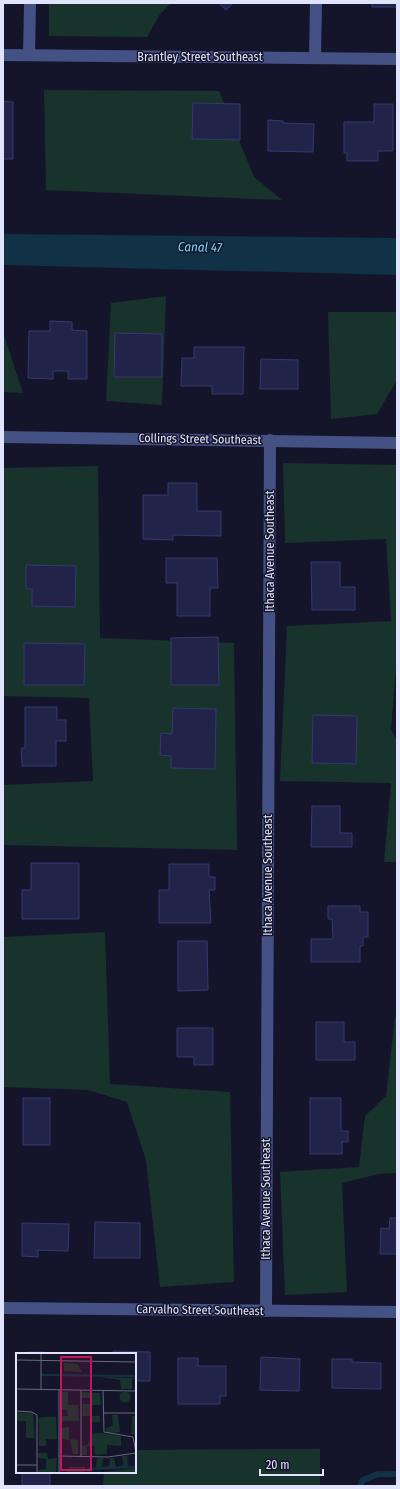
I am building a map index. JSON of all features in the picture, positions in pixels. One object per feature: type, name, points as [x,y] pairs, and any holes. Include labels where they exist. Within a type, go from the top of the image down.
[{"type":"street","points":[[29,55],[30,3]]},
{"type":"street","points":[[315,58],[316,3]]},
{"type":"street","name":"Brantley Street Southeast","points":[[3,55],[397,59]]},
{"type":"street","name":"Collings Street Southeast","points":[[3,437],[397,443]]},
{"type":"street","name":"Ithaca Avenue Southeast","points":[[266,1311],[270,440]]},
{"type":"street","name":"Carvalho Street Southeast","points":[[3,1308],[397,1312]]},
{"type":"green space","points":[[49,3],[171,3],[160,14],[147,37],[49,36]]},
{"type":"green space","points":[[44,90],[219,91],[254,177],[282,200],[46,190]]},
{"type":"green space","points":[[166,296],[162,405],[106,401],[111,303]]},
{"type":"green space","points":[[328,312],[397,312],[397,380],[377,414],[331,419]]},
{"type":"green space","points":[[3,332],[23,393],[3,392]]},
{"type":"green space","points":[[283,463],[397,465],[397,655],[391,729],[397,741],[397,862],[384,862],[391,783],[280,781],[287,626],[391,621],[386,539],[285,543]]},
{"type":"green space","points":[[98,466],[100,638],[234,643],[237,850],[3,845],[3,785],[93,781],[89,698],[3,696],[3,468]]},
{"type":"green space","points":[[105,932],[110,1084],[230,1092],[234,1282],[160,1287],[146,1160],[127,1102],[88,1090],[3,1087],[3,937]]},
{"type":"green space","points":[[395,1017],[397,1017],[397,1173],[379,1174],[342,1183],[347,1292],[285,1295],[280,1172],[359,1167],[365,1116],[386,1096]]},
{"type":"green space","points":[[320,1449],[320,1486],[103,1486],[104,1473],[136,1473],[136,1450]]},
{"type":"water","name":"Canal 47","points":[[3,234],[397,238],[397,275],[3,265]]},
{"type":"building","points":[[219,3],[233,3],[226,10]]},
{"type":"building","points":[[372,3],[397,3],[397,7],[372,7]]},
{"type":"building","points":[[3,101],[13,102],[13,159],[3,159]]},
{"type":"building","points":[[193,103],[240,104],[240,140],[192,139]]},
{"type":"building","points":[[374,104],[393,104],[393,151],[378,151],[378,161],[347,161],[347,153],[344,153],[344,122],[374,122]]},
{"type":"building","points":[[268,120],[283,121],[283,123],[314,124],[313,152],[268,151]]},
{"type":"building","points":[[50,321],[72,322],[72,330],[87,331],[87,379],[68,379],[68,371],[53,371],[53,379],[28,378],[29,331],[50,331]]},
{"type":"building","points":[[115,333],[162,334],[162,377],[114,377]]},
{"type":"building","points":[[194,347],[244,347],[243,394],[212,394],[212,386],[181,386],[182,358],[194,358]]},
{"type":"building","points":[[261,359],[298,360],[298,389],[260,389]]},
{"type":"building","points":[[168,483],[197,483],[197,511],[221,511],[221,536],[173,535],[173,540],[143,539],[143,495],[168,495]]},
{"type":"building","points":[[166,558],[217,558],[218,588],[210,588],[210,616],[177,616],[177,583],[166,583]]},
{"type":"building","points":[[311,562],[340,562],[340,587],[355,587],[355,610],[312,610]]},
{"type":"building","points":[[26,565],[76,566],[75,607],[32,606],[32,589],[26,589]]},
{"type":"building","points":[[218,637],[219,685],[171,685],[171,638]]},
{"type":"building","points":[[24,643],[85,644],[84,685],[24,685]]},
{"type":"building","points":[[25,707],[57,707],[57,720],[66,720],[66,741],[56,741],[56,766],[22,766],[21,748],[25,748]]},
{"type":"building","points":[[173,708],[216,709],[215,769],[171,768],[171,756],[160,755],[161,733],[172,734]]},
{"type":"building","points":[[313,715],[357,716],[356,764],[312,763]]},
{"type":"building","points":[[312,806],[340,806],[340,833],[352,833],[352,847],[311,847]]},
{"type":"building","points":[[31,863],[79,863],[79,919],[22,919],[22,890],[31,890]]},
{"type":"building","points":[[169,864],[209,864],[209,877],[215,877],[215,890],[209,890],[211,923],[159,923],[159,890],[169,890]]},
{"type":"building","points":[[328,906],[360,906],[360,912],[368,912],[368,937],[363,937],[363,946],[360,946],[360,962],[311,962],[311,939],[333,939],[332,919],[328,919]]},
{"type":"building","points":[[178,941],[207,941],[208,990],[178,991]]},
{"type":"building","points":[[316,1022],[344,1022],[344,1042],[355,1042],[355,1060],[316,1060]]},
{"type":"building","points":[[177,1028],[213,1028],[213,1065],[194,1065],[194,1057],[177,1057]]},
{"type":"building","points":[[23,1098],[50,1098],[50,1145],[23,1145]]},
{"type":"building","points":[[310,1098],[341,1098],[341,1131],[348,1131],[348,1142],[342,1142],[342,1154],[310,1154]]},
{"type":"building","points":[[390,1218],[397,1218],[397,1254],[380,1254],[381,1228],[389,1229]]},
{"type":"building","points":[[95,1222],[140,1223],[140,1258],[94,1258]]},
{"type":"building","points":[[22,1223],[69,1224],[68,1251],[38,1250],[38,1257],[22,1256]]},
{"type":"building","points":[[113,1351],[150,1352],[150,1381],[136,1381],[136,1353],[113,1353]]},
{"type":"building","points":[[43,1352],[44,1353],[27,1353]]},
{"type":"building","points":[[261,1357],[300,1359],[299,1391],[260,1390]]},
{"type":"building","points":[[178,1358],[198,1358],[198,1366],[226,1366],[226,1396],[220,1396],[220,1404],[178,1404]]},
{"type":"building","points":[[332,1359],[352,1359],[352,1362],[381,1363],[381,1389],[332,1388]]},
{"type":"building","points":[[22,1473],[50,1473],[50,1486],[22,1486]]},
{"type":"waterway","points":[[360,1486],[363,1480],[378,1474],[397,1474]]}]
